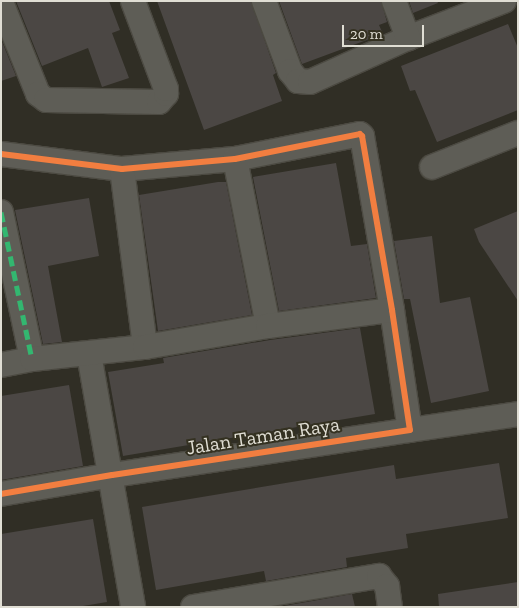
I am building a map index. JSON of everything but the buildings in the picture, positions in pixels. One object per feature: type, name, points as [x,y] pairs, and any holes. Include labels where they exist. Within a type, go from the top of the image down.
[{"type":"street","points":[[1,2],[38,94],[46,100],[154,103],[163,98],[166,89],[133,1]]},
{"type":"street","points":[[264,1],[290,71],[298,80],[310,82],[408,38],[504,1]]},
{"type":"street","points":[[394,1],[408,38]]},
{"type":"street","points":[[1,154],[122,169],[235,159],[360,134],[362,136],[392,310],[410,430]]},
{"type":"street","points":[[432,167],[518,134]]},
{"type":"street","points":[[235,159],[268,326]]},
{"type":"street","points":[[122,169],[144,347]]},
{"type":"street","points":[[1,212],[32,359]]},
{"type":"street","points":[[1,365],[32,359],[144,347],[268,326],[392,310]]},
{"type":"street","points":[[89,354],[112,475],[133,607]]},
{"type":"street","name":"Jalan Taman Raya","points":[[1,494],[112,475],[518,414]]},
{"type":"street","points":[[193,607],[261,601],[380,576],[387,586],[390,607]]},
{"type":"marked path","points":[[1,212],[32,359]]},
{"type":"cycle path","points":[[1,154],[122,169],[235,159],[360,134],[362,136],[392,310],[410,430],[112,475],[1,494]]}]
